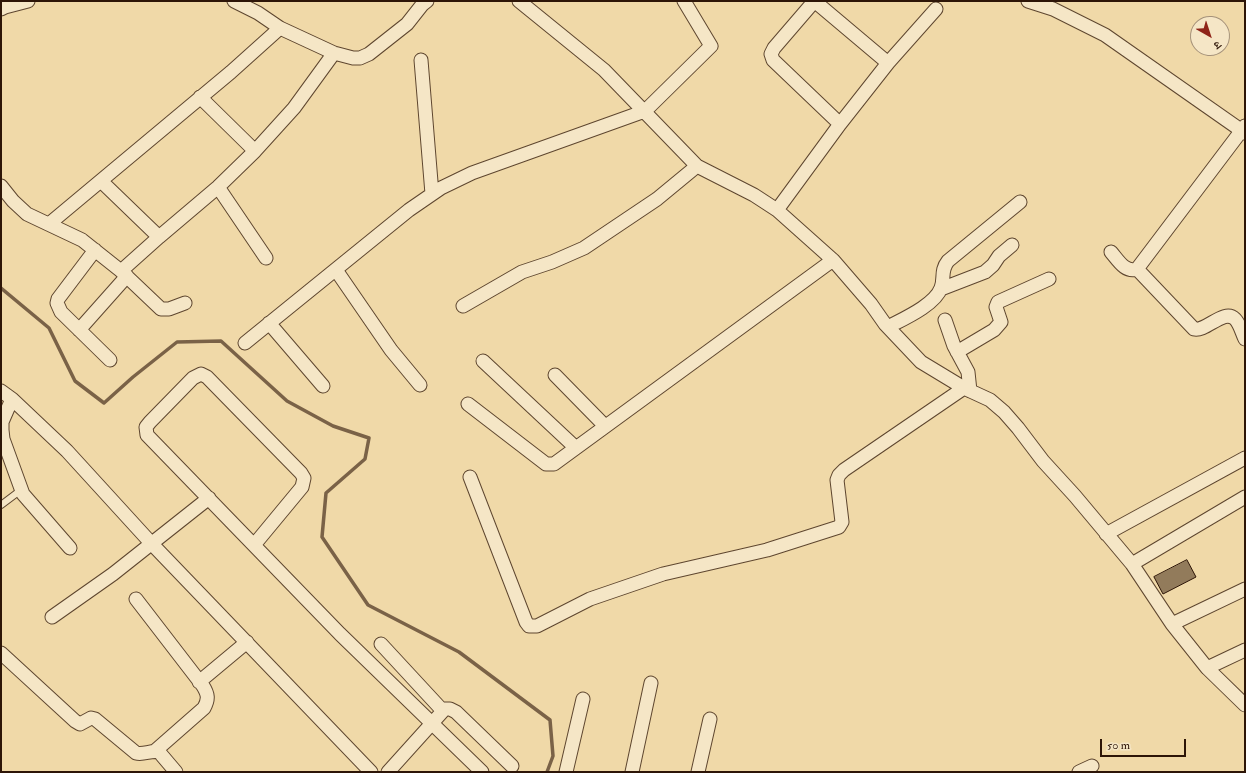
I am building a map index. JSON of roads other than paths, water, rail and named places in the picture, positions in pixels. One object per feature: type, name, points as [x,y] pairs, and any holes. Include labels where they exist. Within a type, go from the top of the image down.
[{"type":"street","points":[[1,9],[28,1]]},
{"type":"street","points":[[234,1],[258,13],[280,28],[334,53],[353,58],[360,58],[369,54],[407,24],[427,1]]},
{"type":"street","points":[[519,1],[604,70],[697,166],[754,194],[777,210],[833,260],[871,304],[888,327],[921,362],[967,389],[990,400],[1004,412],[1043,461],[1075,496],[1132,564],[1172,624],[1207,668],[1245,706]]},
{"type":"street","points":[[245,343],[409,210],[441,188],[472,173],[645,111],[711,46],[684,1]]},
{"type":"street","points":[[1028,1],[1054,5],[1105,35],[1244,130],[1137,269],[1133,270],[1124,267],[1111,252]]},
{"type":"street","points":[[840,124],[773,60],[771,54],[774,48],[814,3],[818,4],[888,63]]},
{"type":"street","points":[[777,210],[840,124],[888,63],[936,9]]},
{"type":"street","points":[[50,224],[280,28]]},
{"type":"street","points":[[79,330],[124,274],[159,237],[218,187],[255,151],[294,108],[334,53]]},
{"type":"street","points":[[421,60],[432,194]]},
{"type":"street","points":[[200,97],[255,151]]},
{"type":"street","points":[[463,306],[522,272],[552,262],[584,248],[657,199],[697,166]]},
{"type":"street","points":[[101,181],[159,237]]},
{"type":"street","points":[[1,186],[13,201],[27,214],[82,240],[124,274],[161,309],[169,310],[185,303]]},
{"type":"street","points":[[218,187],[266,258]]},
{"type":"street","points":[[941,289],[943,269],[948,261],[1020,202]]},
{"type":"street","points":[[888,327],[922,309],[941,289],[985,272],[993,265],[999,256],[1012,245]]},
{"type":"street","points":[[95,250],[58,299],[57,303],[61,312],[110,360]]},
{"type":"street","points":[[468,404],[546,464],[557,462],[833,260]]},
{"type":"street","points":[[1137,269],[1194,329],[1200,329],[1223,317],[1231,316],[1236,320],[1245,339]]},
{"type":"street","points":[[336,270],[391,350],[420,385]]},
{"type":"street","points":[[957,352],[999,326],[1001,322],[996,307],[998,302],[1049,279]]},
{"type":"street","points":[[945,320],[957,352],[968,372],[967,389]]},
{"type":"street","points":[[269,323],[322,386]]},
{"type":"street","points":[[483,361],[576,448]]},
{"type":"street","points":[[254,545],[302,487],[304,478],[301,473],[207,378],[201,374],[193,378],[146,427],[147,435],[150,440],[209,498],[254,545],[340,634],[482,772]]},
{"type":"street","points":[[554,375],[605,426]]},
{"type":"street","points":[[470,477],[526,622],[529,626],[537,626],[590,599],[663,574],[767,550],[839,527],[842,522],[837,480],[839,475],[844,470],[967,389]]},
{"type":"street","points":[[6,395],[2,422],[3,439],[21,490],[35,509],[70,548]]},
{"type":"street","points":[[6,395],[67,451],[151,543],[371,772]]},
{"type":"street","points":[[1106,534],[1245,458]]},
{"type":"street","points":[[1132,564],[1245,497]]},
{"type":"street","points":[[52,617],[113,574],[209,498]]},
{"type":"street","points":[[1172,624],[1245,589]]},
{"type":"street","points":[[1,653],[75,721],[81,723],[90,718],[94,718],[136,753],[142,754],[155,751],[206,705],[208,695],[136,599]]},
{"type":"street","points":[[199,682],[247,642]]},
{"type":"street","points":[[381,644],[442,709],[450,709],[456,712],[512,766]]},
{"type":"street","points":[[1207,668],[1245,650]]},
{"type":"street","points":[[632,772],[651,683]]},
{"type":"street","points":[[566,772],[583,699]]},
{"type":"street","points":[[388,772],[443,712],[442,709]]},
{"type":"street","points":[[698,772],[710,719]]},
{"type":"street","points":[[155,751],[161,754],[176,772]]},
{"type":"street","points":[[1079,772],[1092,766]]},
{"type":"lane","points":[[1,505],[21,490]]},
{"type":"waterway","points":[[1,288],[49,328],[75,381],[104,403],[133,377],[177,342],[221,341],[287,401],[333,426],[369,438],[365,459],[326,493],[322,537],[368,605],[459,652],[550,720],[553,756],[547,772]]}]
